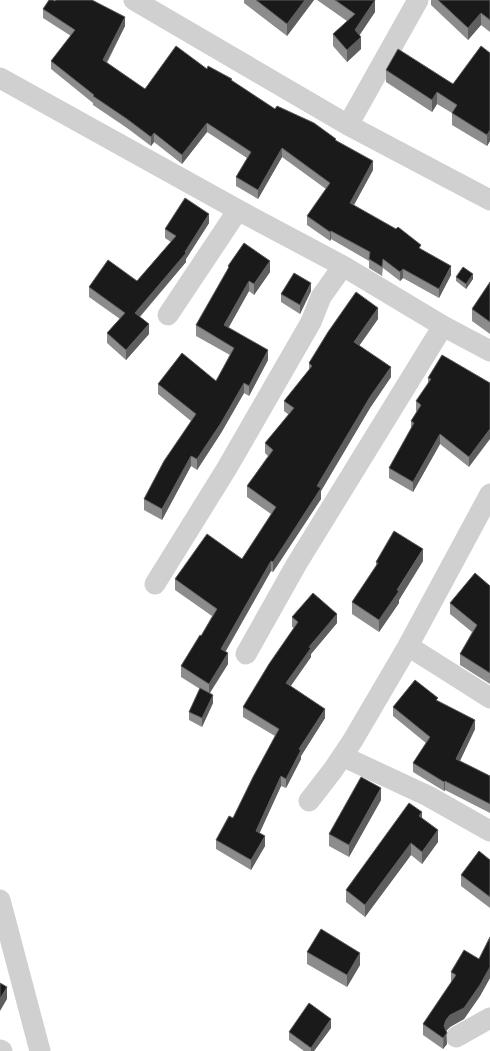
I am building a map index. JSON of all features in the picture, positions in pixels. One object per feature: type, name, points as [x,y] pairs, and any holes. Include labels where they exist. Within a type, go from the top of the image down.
[{"type":"street","points":[[134,0],[348,125],[490,200]]},
{"type":"street","points":[[348,125],[418,0]]},
{"type":"street","points":[[0,78],[238,210],[343,266],[443,326],[490,350]]},
{"type":"street","points":[[168,315],[238,210]]},
{"type":"street","points":[[155,584],[227,468],[311,322],[321,297],[343,266]]},
{"type":"street","points":[[246,654],[296,565],[443,326]]},
{"type":"street","points":[[309,801],[342,756],[408,646],[490,494]]},
{"type":"street","points":[[408,646],[490,698]]},
{"type":"street","points":[[342,756],[428,796],[490,831]]},
{"type":"street","points":[[0,900],[40,1051]]},
{"type":"street","points":[[456,1037],[490,1018]]},
{"type":"building","points":[[49,0],[92,0],[125,17],[103,60],[145,89],[176,46],[207,69],[208,66],[232,79],[231,80],[275,109],[277,106],[314,123],[336,139],[335,140],[373,161],[350,203],[396,229],[398,227],[421,245],[419,248],[451,266],[439,289],[403,269],[400,272],[383,259],[382,267],[369,259],[370,252],[331,231],[330,232],[307,216],[330,183],[282,148],[258,190],[236,177],[251,152],[207,123],[182,155],[154,133],[151,137],[93,96],[94,95],[51,61],[75,30],[43,9]]},
{"type":"building","points":[[256,0],[305,0],[287,24]]},
{"type":"building","points":[[335,0],[375,0],[355,30],[361,37],[347,50],[333,34],[355,14]]},
{"type":"building","points":[[438,0],[490,0],[490,20],[481,13],[468,28]]},
{"type":"building","points":[[481,46],[490,53],[490,130],[487,135],[452,113],[457,105],[437,92],[432,100],[386,70],[398,49],[453,84]]},
{"type":"building","points":[[185,198],[209,214],[185,252],[186,253],[135,313],[149,324],[126,350],[107,333],[125,313],[89,287],[108,260],[137,281],[176,236],[165,229]]},
{"type":"building","points":[[244,243],[270,261],[254,284],[249,281],[224,325],[268,350],[249,386],[244,383],[221,423],[197,459],[191,456],[162,509],[144,499],[164,461],[196,414],[158,384],[182,353],[216,381],[234,348],[196,325],[229,267],[228,266]]},
{"type":"building","points":[[463,267],[473,274],[466,284],[456,277]]},
{"type":"building","points":[[294,273],[311,283],[300,305],[281,294]]},
{"type":"building","points":[[490,282],[490,322],[472,309]]},
{"type":"building","points":[[356,292],[378,308],[354,342],[391,367],[370,397],[317,486],[321,488],[273,562],[271,561],[221,649],[228,653],[209,684],[181,666],[217,609],[175,579],[207,534],[242,559],[276,507],[247,486],[273,450],[265,443],[294,408],[284,401],[312,366],[309,363],[328,332]]},
{"type":"building","points":[[442,355],[490,383],[490,429],[469,457],[440,434],[413,482],[389,468],[414,423],[411,421],[421,405],[416,401],[431,379],[428,378]]},
{"type":"building","points":[[394,531],[423,549],[397,590],[399,591],[379,620],[352,602],[378,563],[376,562]]},
{"type":"building","points":[[475,573],[490,586],[490,673],[460,654],[477,625],[450,603]]},
{"type":"building","points":[[313,593],[337,614],[309,647],[311,648],[286,683],[325,709],[299,749],[301,750],[286,779],[281,776],[256,831],[265,836],[251,860],[216,840],[229,816],[233,818],[279,729],[243,707],[269,664],[298,622],[292,617]]},
{"type":"building","points":[[415,680],[438,698],[436,700],[475,720],[456,759],[490,776],[490,804],[445,781],[444,782],[413,763],[430,737],[393,707]]},
{"type":"building","points":[[200,688],[213,695],[202,718],[189,712]]},
{"type":"building","points":[[361,777],[381,788],[349,845],[329,834]]},
{"type":"building","points":[[409,803],[422,812],[419,816],[438,830],[422,852],[411,843],[365,905],[346,890]]},
{"type":"building","points":[[479,851],[490,860],[490,897],[461,875]]},
{"type":"building","points":[[321,929],[360,953],[347,975],[307,952]]},
{"type":"building","points":[[490,937],[490,967],[464,1008],[450,1015],[446,1020],[444,1026],[447,1033],[443,1038],[423,1024],[456,975],[451,972],[464,950],[479,959]]},
{"type":"building","points":[[0,983],[7,987],[0,999]]},
{"type":"building","points":[[309,1003],[331,1019],[311,1048],[289,1032]]}]
